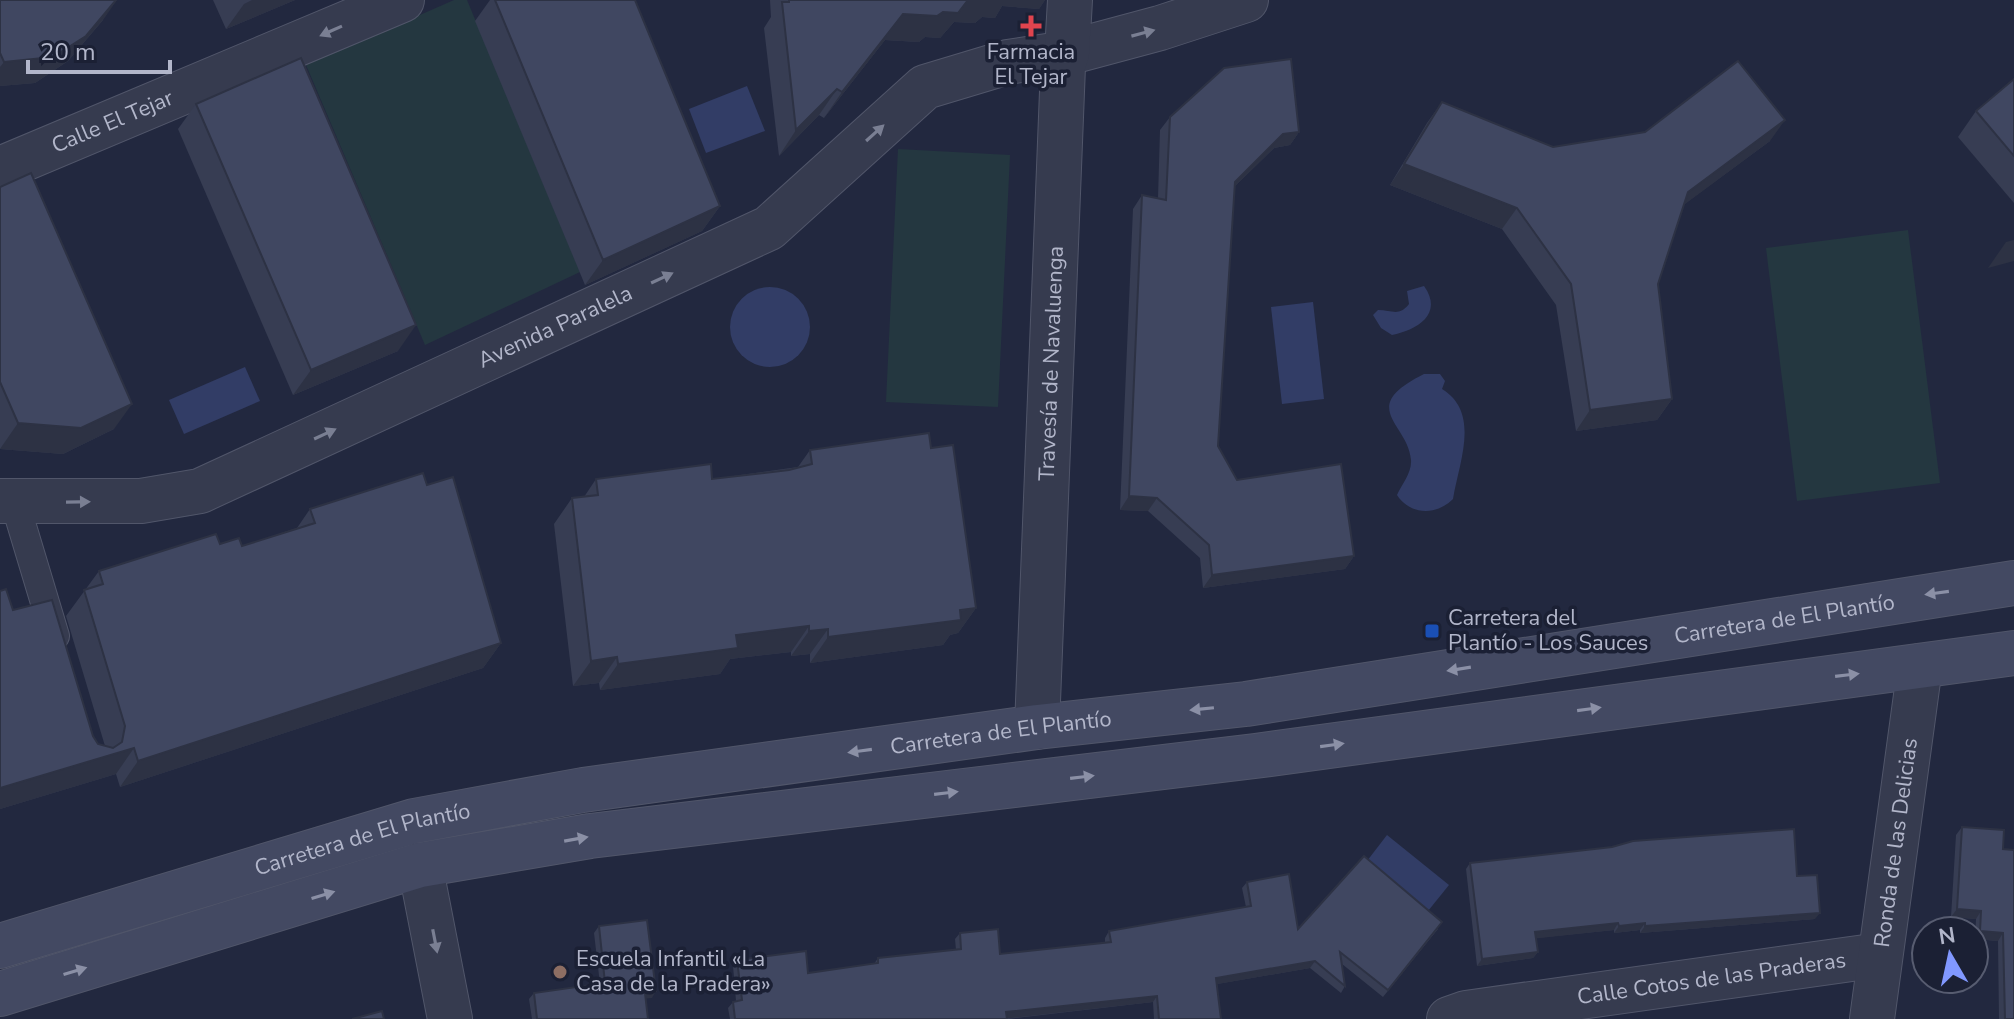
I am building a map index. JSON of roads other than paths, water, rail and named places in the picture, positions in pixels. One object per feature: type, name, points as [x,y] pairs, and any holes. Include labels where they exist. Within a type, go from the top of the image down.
[{"type":"street","name":"Calle El Tejar","points":[[0,169],[402,0]]},
{"type":"street","name":"Travesía de Navaluenga","points":[[1037,727],[1063,66],[1067,53],[1070,0]]},
{"type":"street","name":"Avenida Paralela","points":[[8,502],[141,501],[200,491],[769,228],[925,87],[1008,62],[1067,53],[1246,0]]},
{"type":"street","name":"Carretera de El Plantío","points":[[0,946],[414,821],[583,790],[1037,727],[1246,704],[2014,583]]},
{"type":"street","name":"Carretera de El Plantío","points":[[0,994],[420,865],[590,836],[1239,758],[2014,653]]},
{"type":"street","name":"Ronda de las Delicias","points":[[1872,1019],[1920,666]]},
{"type":"street","points":[[420,865],[450,1019]]},
{"type":"street","name":"Calle Cotos de las Praderas","points":[[1460,1017],[1880,955]]},
{"type":"lane","points":[[8,502],[64,667]]},
{"type":"water","points":[[747,86],[765,131],[706,153],[689,109]]},
{"type":"water","points":[[1424,286],[1431,305],[1425,319],[1410,329],[1392,335],[1381,328],[1373,315],[1378,310],[1402,310],[1409,304],[1407,291]]},
{"type":"water","points":[[770,287],[785,290],[798,299],[807,312],[810,327],[807,342],[798,355],[785,364],[770,367],[755,364],[742,355],[733,342],[730,327],[733,312],[742,299],[755,290]]},
{"type":"water","points":[[1313,302],[1324,399],[1282,404],[1271,307]]},
{"type":"water","points":[[245,367],[260,401],[184,434],[169,400]]},
{"type":"water","points":[[1424,374],[1440,374],[1445,381],[1442,389],[1454,399],[1461,411],[1464,439],[1453,499],[1439,508],[1424,511],[1402,502],[1397,495],[1408,474],[1411,460],[1389,406],[1404,386]]},
{"type":"water","points":[[1387,835],[1449,885],[1428,911],[1367,861]]},
{"type":"place","name":"Farmacia El Tejar","points":[[1031,26]]},
{"type":"place","name":"Carretera del Plantío - Los Sauces","points":[[1432,631]]},
{"type":"place","name":"Escuela Infantil «La Casa de la Pradera»","points":[[560,972]]}]
